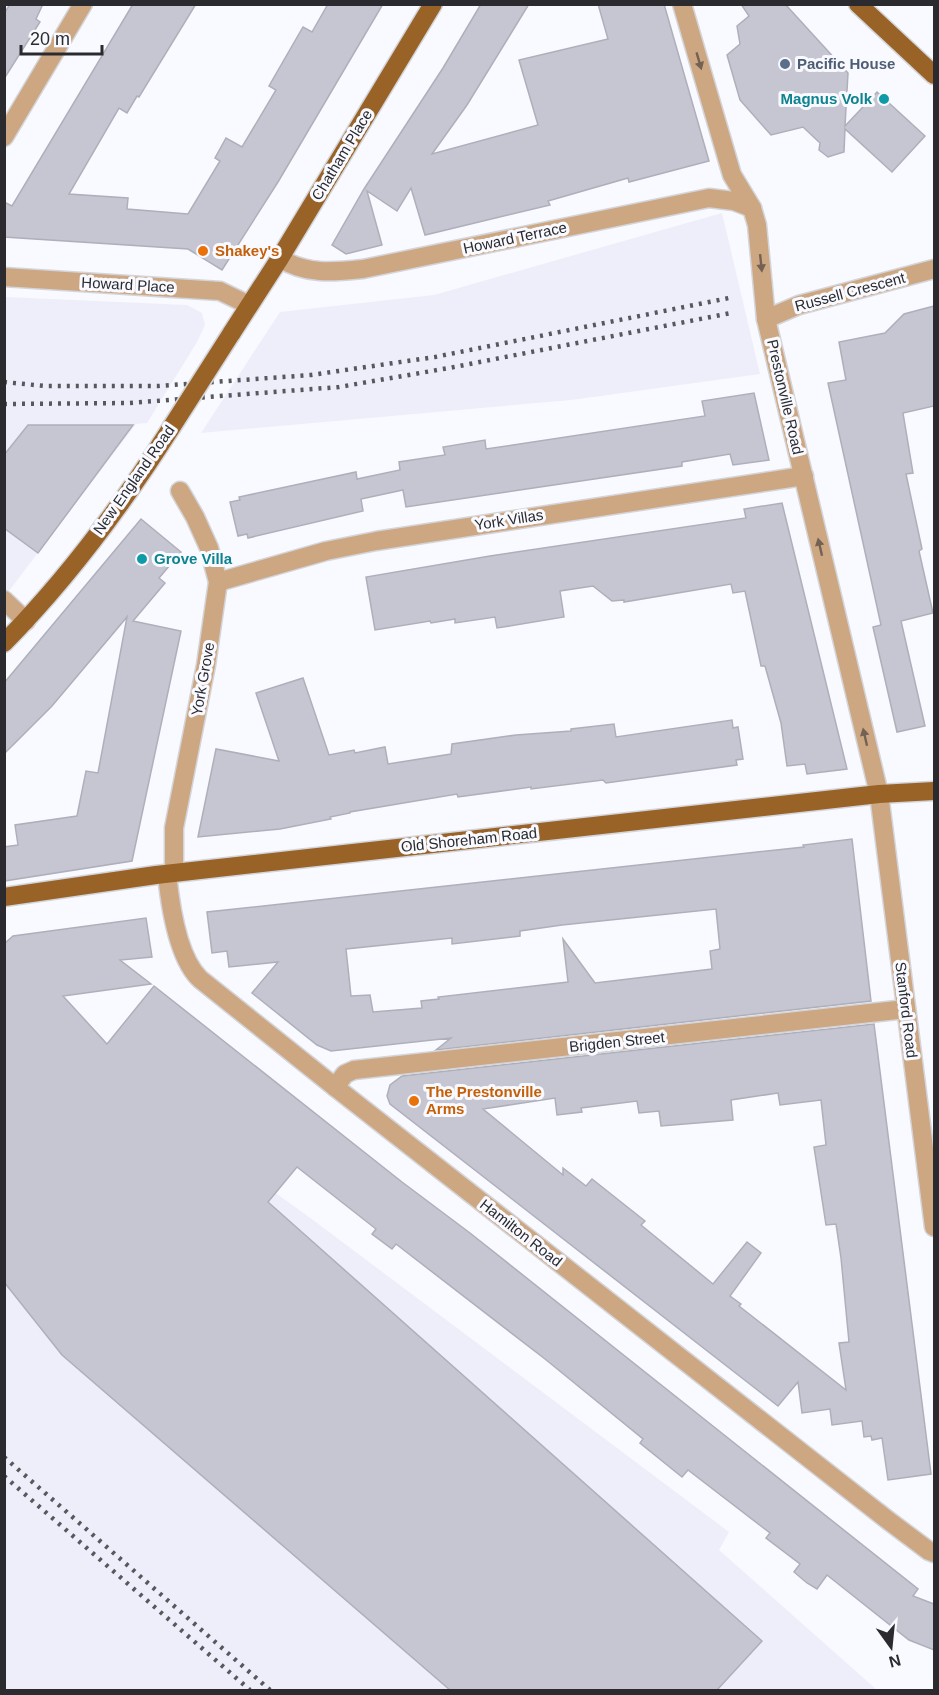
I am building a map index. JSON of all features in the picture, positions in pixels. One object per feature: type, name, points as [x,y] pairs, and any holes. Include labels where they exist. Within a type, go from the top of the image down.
[{"type":"main road","name":"Chatham Place","points":[[249,305],[280,258],[433,4]]},
{"type":"main road","points":[[858,4],[934,75]]},
{"type":"main road","name":"New England Road","points":[[4,643],[26,621],[87,546],[154,454],[249,305]]},
{"type":"main road","name":"Old Shoreham Road","points":[[4,897],[170,873],[879,794],[934,791]]},
{"type":"street","points":[[4,137],[83,4]]},
{"type":"street","name":"Prestonville Road","points":[[682,4],[732,175],[752,208],[757,225],[766,319],[879,794]]},
{"type":"street","name":"Howard Terrace","points":[[280,258],[293,266],[319,272],[339,272],[709,198],[734,201],[752,208]]},
{"type":"street","name":"Russell Crescent","points":[[766,319],[799,305],[934,269]]},
{"type":"street","name":"Howard Place","points":[[4,277],[220,291],[249,305]]},
{"type":"street","name":"York Villas","points":[[218,582],[326,551],[376,541],[804,476]]},
{"type":"street","name":"York Grove","points":[[170,873],[174,828],[206,665],[218,582],[209,548],[180,491]]},
{"type":"street","points":[[4,600],[26,621]]},
{"type":"street","name":"Stanford Road","points":[[879,794],[934,1227]]},
{"type":"street","name":"Hamilton Road","points":[[170,873],[178,934],[192,972],[335,1088],[889,1521],[934,1553]]},
{"type":"street","name":"Brigden Street","points":[[335,1088],[345,1074],[354,1070],[906,1010]]},
{"type":"shaded area","points":[[722,213],[760,374],[571,400],[201,433],[280,312],[434,295]]},
{"type":"shaded area","points":[[5,297],[187,305],[202,313],[205,325],[147,423],[136,424],[5,596]]},
{"type":"shaded area","points":[[10,939],[179,1123],[313,1220],[729,1532],[719,1550],[877,1690],[5,1690],[4,940]]},
{"type":"building","points":[[10,4],[43,4],[36,19],[40,22],[4,79],[4,14]]},
{"type":"building","points":[[133,4],[196,4],[139,97],[137,96],[127,113],[119,108],[69,194],[128,198],[127,209],[188,214],[220,161],[215,158],[226,138],[242,147],[276,90],[269,86],[303,27],[312,32],[328,4],[383,4],[278,182],[222,270],[188,249],[4,237],[4,202],[12,206]]},
{"type":"building","points":[[481,4],[529,4],[467,105],[432,154],[538,125],[519,60],[608,39],[598,4],[664,4],[709,161],[629,182],[628,178],[548,201],[550,205],[425,235],[411,188],[397,211],[367,191],[382,245],[346,254],[332,245],[364,189],[443,68]]},
{"type":"building","name":"Pacific House","points":[[741,4],[785,4],[848,73],[845,126],[877,92],[925,136],[892,172],[845,129],[844,152],[828,157],[819,150],[820,143],[803,127],[771,135],[740,100],[727,55],[740,44],[737,26],[749,16]]},
{"type":"building","points":[[934,306],[934,406],[903,413],[913,473],[906,474],[922,549],[919,551],[933,613],[901,621],[925,726],[897,732],[873,627],[881,625],[828,383],[846,380],[839,342],[885,333],[904,314]]},
{"type":"building","points":[[754,393],[769,460],[733,465],[730,454],[682,462],[682,466],[406,507],[403,490],[361,499],[363,511],[248,538],[247,534],[238,536],[230,502],[240,500],[239,497],[356,472],[357,479],[400,470],[399,462],[445,455],[443,447],[485,440],[486,449],[705,416],[702,401]]},
{"type":"building","points":[[28,425],[133,425],[38,553],[4,528],[4,455]]},
{"type":"building","points":[[782,503],[847,769],[807,774],[805,764],[787,766],[781,723],[765,666],[761,666],[745,591],[733,593],[731,584],[624,602],[624,600],[612,601],[593,586],[560,591],[564,617],[497,628],[495,617],[455,623],[455,619],[431,623],[430,621],[375,630],[366,577],[746,518],[744,509]]},
{"type":"building","points":[[141,519],[181,552],[159,578],[165,583],[133,621],[181,631],[132,861],[4,881],[4,847],[18,845],[15,825],[77,816],[86,771],[98,773],[127,617],[52,706],[4,754],[4,683]]},
{"type":"building","points":[[303,678],[329,755],[385,747],[388,764],[451,754],[452,744],[516,735],[571,731],[571,729],[614,724],[616,737],[732,720],[733,728],[738,727],[743,759],[736,760],[737,765],[606,783],[603,780],[458,797],[457,794],[350,812],[330,817],[331,819],[280,829],[198,837],[216,749],[279,761],[256,693]]},
{"type":"building","points":[[852,839],[871,1001],[436,1050],[451,1038],[331,1051],[317,1045],[252,993],[278,962],[229,967],[227,951],[212,953],[207,912],[804,847],[803,845]],"holes":[[[716,909],[720,949],[710,951],[712,969],[595,983],[563,939],[568,982],[438,997],[439,999],[421,1001],[422,1008],[373,1012],[370,995],[351,996],[346,949],[452,938],[452,944],[520,936],[520,931],[562,925]]]},
{"type":"building","points":[[146,918],[152,957],[120,960],[151,984],[63,996],[107,1044],[154,986],[470,1233],[918,1589],[913,1596],[934,1604],[934,1650],[909,1640],[827,1575],[817,1589],[807,1583],[794,1572],[800,1564],[766,1538],[770,1533],[688,1470],[682,1477],[640,1443],[643,1439],[545,1359],[396,1244],[392,1249],[372,1234],[376,1229],[297,1167],[268,1202],[762,1641],[717,1690],[450,1690],[62,1355],[4,1282],[4,944],[13,936]]},
{"type":"building","points":[[874,1024],[931,1474],[888,1480],[882,1438],[872,1440],[871,1436],[864,1437],[862,1421],[832,1425],[830,1409],[802,1413],[798,1382],[778,1406],[390,1104],[387,1096],[390,1085],[402,1076]],"holes":[[[778,1093],[780,1105],[821,1100],[826,1145],[814,1147],[826,1225],[836,1224],[841,1258],[849,1342],[839,1343],[846,1390],[739,1306],[741,1304],[730,1296],[761,1253],[747,1242],[713,1284],[641,1225],[645,1221],[592,1179],[586,1186],[563,1168],[563,1175],[483,1109],[555,1098],[557,1115],[582,1112],[581,1108],[637,1101],[639,1113],[659,1111],[661,1126],[733,1120],[731,1100]]]},
{"type":"railway","points":[[4,382],[45,386],[158,386],[311,375],[435,357],[729,298]]},
{"type":"railway","points":[[4,404],[129,403],[339,387],[731,313]]},
{"type":"railway","points":[[4,1457],[270,1690]]},
{"type":"railway","points":[[4,1476],[250,1690]]},
{"type":"place","name":"Pacific House","points":[[785,64]]},
{"type":"place","name":"Magnus Volk","points":[[884,99]]},
{"type":"place","name":"Shakey's","points":[[203,251]]},
{"type":"place","name":"Grove Villa","points":[[142,559]]},
{"type":"place","name":"The Prestonville Arms","points":[[414,1101]]}]
